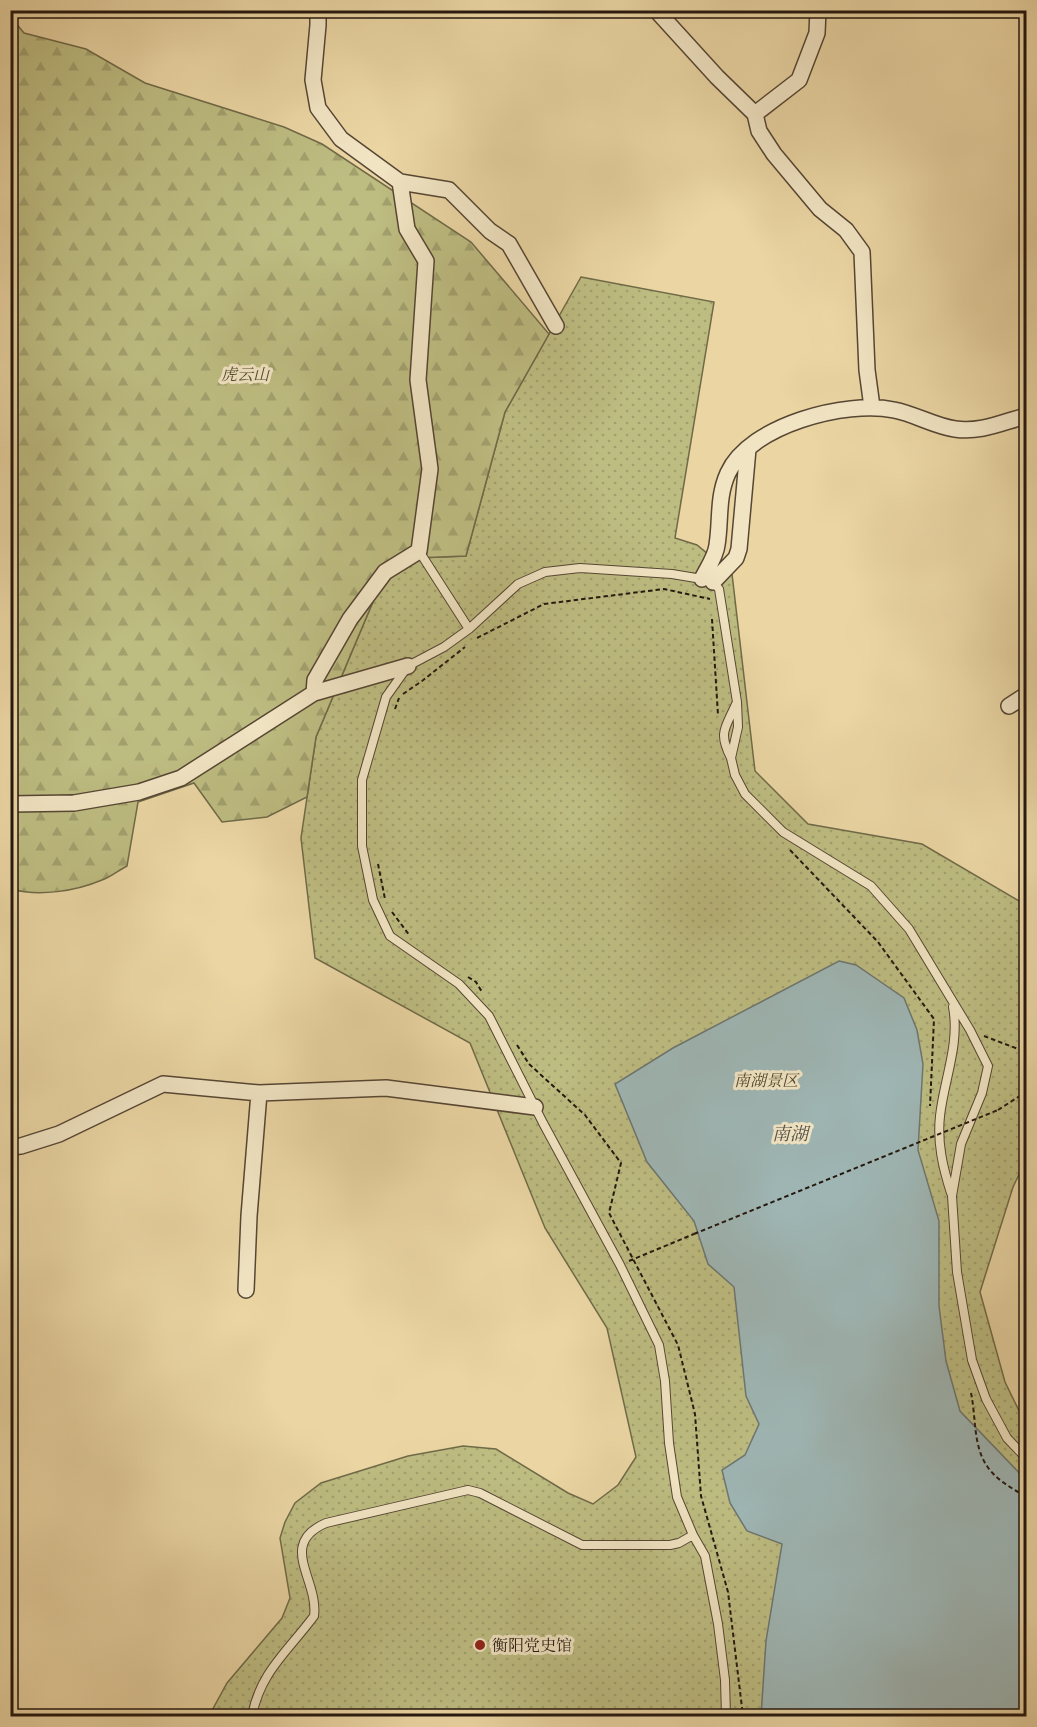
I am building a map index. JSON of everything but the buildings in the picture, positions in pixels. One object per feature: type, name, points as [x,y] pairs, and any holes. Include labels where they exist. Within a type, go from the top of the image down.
[{"type":"street","points":[[318,10],[313,80],[318,108],[341,139],[400,182],[449,190],[490,231],[509,244],[556,326]]},
{"type":"street","points":[[656,10],[717,77],[755,114],[759,130],[774,154],[820,209],[846,230],[862,252],[867,370],[872,407]]},
{"type":"street","points":[[755,114],[799,80],[817,33],[818,10]]},
{"type":"street","points":[[314,693],[315,680],[350,619],[385,572],[419,551],[430,469],[418,380],[426,261],[407,229],[400,182]]},
{"type":"street","points":[[708,581],[717,548],[720,498],[728,472],[748,448],[776,431],[807,417],[841,408],[872,407],[895,410],[957,430],[990,428],[1026,416]]},
{"type":"street","points":[[708,581],[736,558],[739,549],[748,448]]},
{"type":"street","points":[[10,804],[74,803],[139,792],[181,778],[314,693],[408,666]]},
{"type":"street","points":[[1009,706],[1026,695]]},
{"type":"street","points":[[10,1147],[21,1146],[59,1134],[163,1084],[259,1093],[386,1088],[535,1107]]},
{"type":"street","points":[[246,1290],[249,1216],[259,1093]]},
{"type":"lane","points":[[419,551],[469,629]]},
{"type":"lane","points":[[726,1716],[718,1624],[705,1556],[693,1535],[677,1497],[669,1443],[665,1381],[658,1345],[620,1265],[489,1017],[459,984],[390,936],[373,900],[362,846],[362,780],[386,697],[408,666],[444,647],[469,629],[518,584],[545,572],[580,568],[672,574],[708,581],[719,589],[737,702],[738,727],[731,758]]},
{"type":"lane","points":[[737,702],[724,730],[723,743],[745,794],[783,832],[871,886],[909,929],[970,1030],[988,1066],[982,1093],[961,1144],[952,1196]]},
{"type":"lane","points":[[951,1000],[955,1026],[953,1049],[940,1116],[939,1144],[952,1196],[957,1272],[972,1360],[986,1399],[1007,1438],[1026,1458]]},
{"type":"lane","points":[[252,1716],[260,1691],[271,1669],[314,1616],[314,1600],[303,1562],[303,1542],[308,1533],[326,1523],[468,1490],[480,1493],[582,1545],[670,1545],[693,1535]]},
{"type":"path","points":[[476,638],[544,604],[664,589],[711,599]]},
{"type":"path","points":[[711,611],[718,718]]},
{"type":"path","points":[[392,715],[400,695],[422,681],[467,645]]},
{"type":"path","points":[[790,850],[878,942],[934,1018],[930,1107]]},
{"type":"path","points":[[377,861],[387,906],[416,944]]},
{"type":"path","points":[[466,975],[476,982],[488,1000]]},
{"type":"path","points":[[970,1030],[1026,1052]]},
{"type":"path","points":[[517,1046],[529,1064],[585,1115],[621,1163],[609,1213],[678,1345],[695,1414],[701,1496],[728,1592],[743,1716]]},
{"type":"path","points":[[620,1265],[998,1110],[1026,1092]]},
{"type":"path","points":[[930,1129],[930,1140]]},
{"type":"path","points":[[970,1388],[979,1450],[987,1466],[1003,1483],[1026,1497]]},
{"type":"green space","name":"虎云山","points":[[10,16],[24,33],[86,49],[145,83],[284,127],[322,144],[471,242],[549,334],[505,412],[466,556],[391,559],[316,737],[307,797],[267,817],[222,822],[194,783],[138,802],[127,866],[92,884],[45,893],[11,889]]},
{"type":"green space","name":"南湖景区","points":[[581,277],[714,302],[675,538],[697,545],[732,574],[755,771],[808,824],[922,844],[1026,905],[1026,1160],[1013,1187],[980,1292],[1005,1382],[1026,1425],[1026,1716],[209,1716],[227,1683],[282,1618],[290,1598],[280,1538],[295,1503],[321,1483],[408,1456],[463,1446],[496,1449],[568,1493],[593,1504],[618,1485],[636,1457],[607,1328],[545,1228],[470,1043],[315,958],[301,838],[316,737],[391,559],[466,556],[505,412]]},
{"type":"water","name":"南湖","points":[[839,961],[856,965],[904,998],[917,1030],[923,1064],[918,1150],[939,1221],[939,1306],[946,1361],[960,1411],[1026,1480],[1026,1716],[761,1716],[766,1641],[782,1544],[747,1531],[730,1503],[722,1470],[745,1455],[759,1424],[746,1396],[734,1287],[708,1264],[694,1221],[647,1162],[615,1084],[673,1048]]},
{"type":"place","name":"衡阳党史馆","points":[[480,1645]]}]
